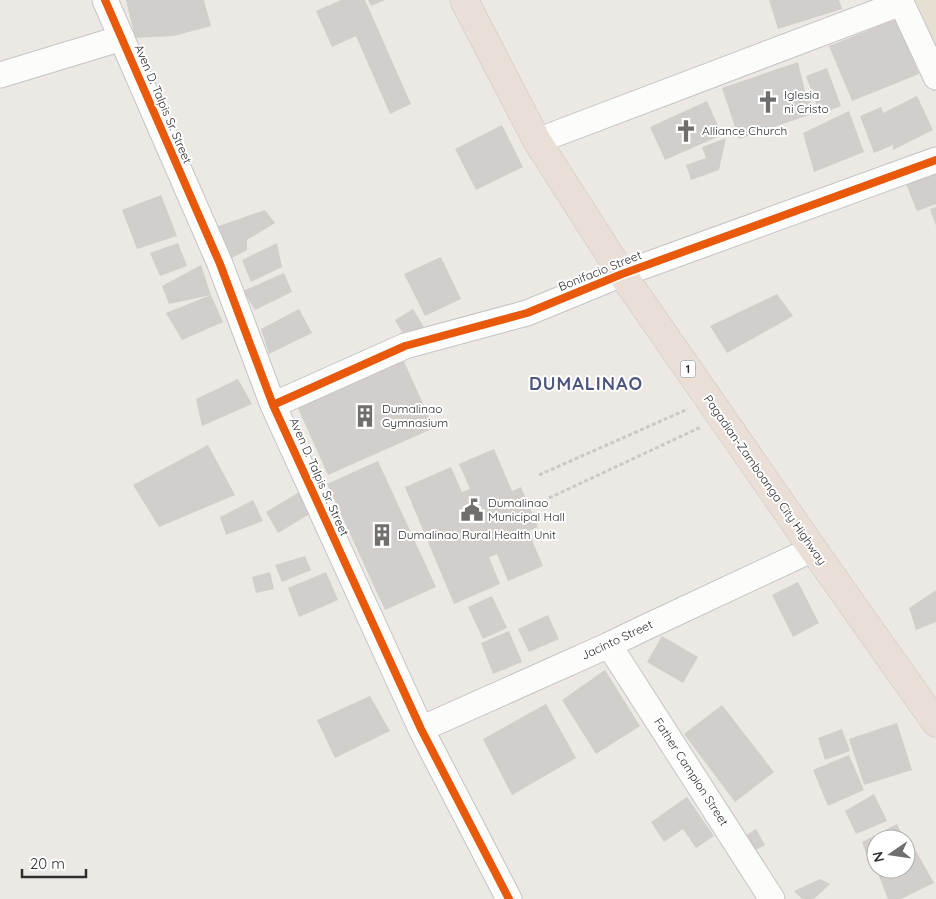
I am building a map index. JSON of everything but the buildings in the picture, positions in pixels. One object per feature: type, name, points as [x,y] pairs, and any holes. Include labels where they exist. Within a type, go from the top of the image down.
[{"type":"highway","name":"Pagadian-Zamboanga City Highway","points":[[464,0],[537,141],[622,274],[936,723]]},
{"type":"street","name":"Aven D. Talpis Sr. Street","points":[[105,0],[220,264],[273,405],[421,729],[509,899]]},
{"type":"street","points":[[537,141],[901,1],[936,77]]},
{"type":"street","points":[[0,75],[122,38]]},
{"type":"street","name":"Bonifacio Street","points":[[273,405],[406,346],[526,313],[622,274],[936,160]]},
{"type":"street","name":"Jacinto Street","points":[[421,729],[609,645],[813,548]]},
{"type":"street","name":"Father Campion Street","points":[[609,645],[772,899]]},
{"type":"path","points":[[539,475],[716,408]]},
{"type":"path","points":[[549,498],[716,408]]},
{"type":"shaded area","points":[[915,0],[936,0],[936,45]]},
{"type":"cycle path","points":[[105,0],[220,264],[273,405],[421,729],[509,899]]},
{"type":"cycle path","points":[[273,405],[405,346],[527,313],[622,274],[936,160]]},
{"type":"place","name":"Iglesia ni Cristo","points":[[768,102]]},
{"type":"place","name":"Alliance Church","points":[[686,131]]},
{"type":"place","name":"Dumalinao Gymnasium","points":[[365,416]]},
{"type":"place","name":"Dumalinao Municipal Hall","points":[[472,510]]},
{"type":"place","name":"Dumalinao Rural Health Unit","points":[[382,535]]},
{"type":"district","name":"DUMALINAO","points":[[586,384]]}]
